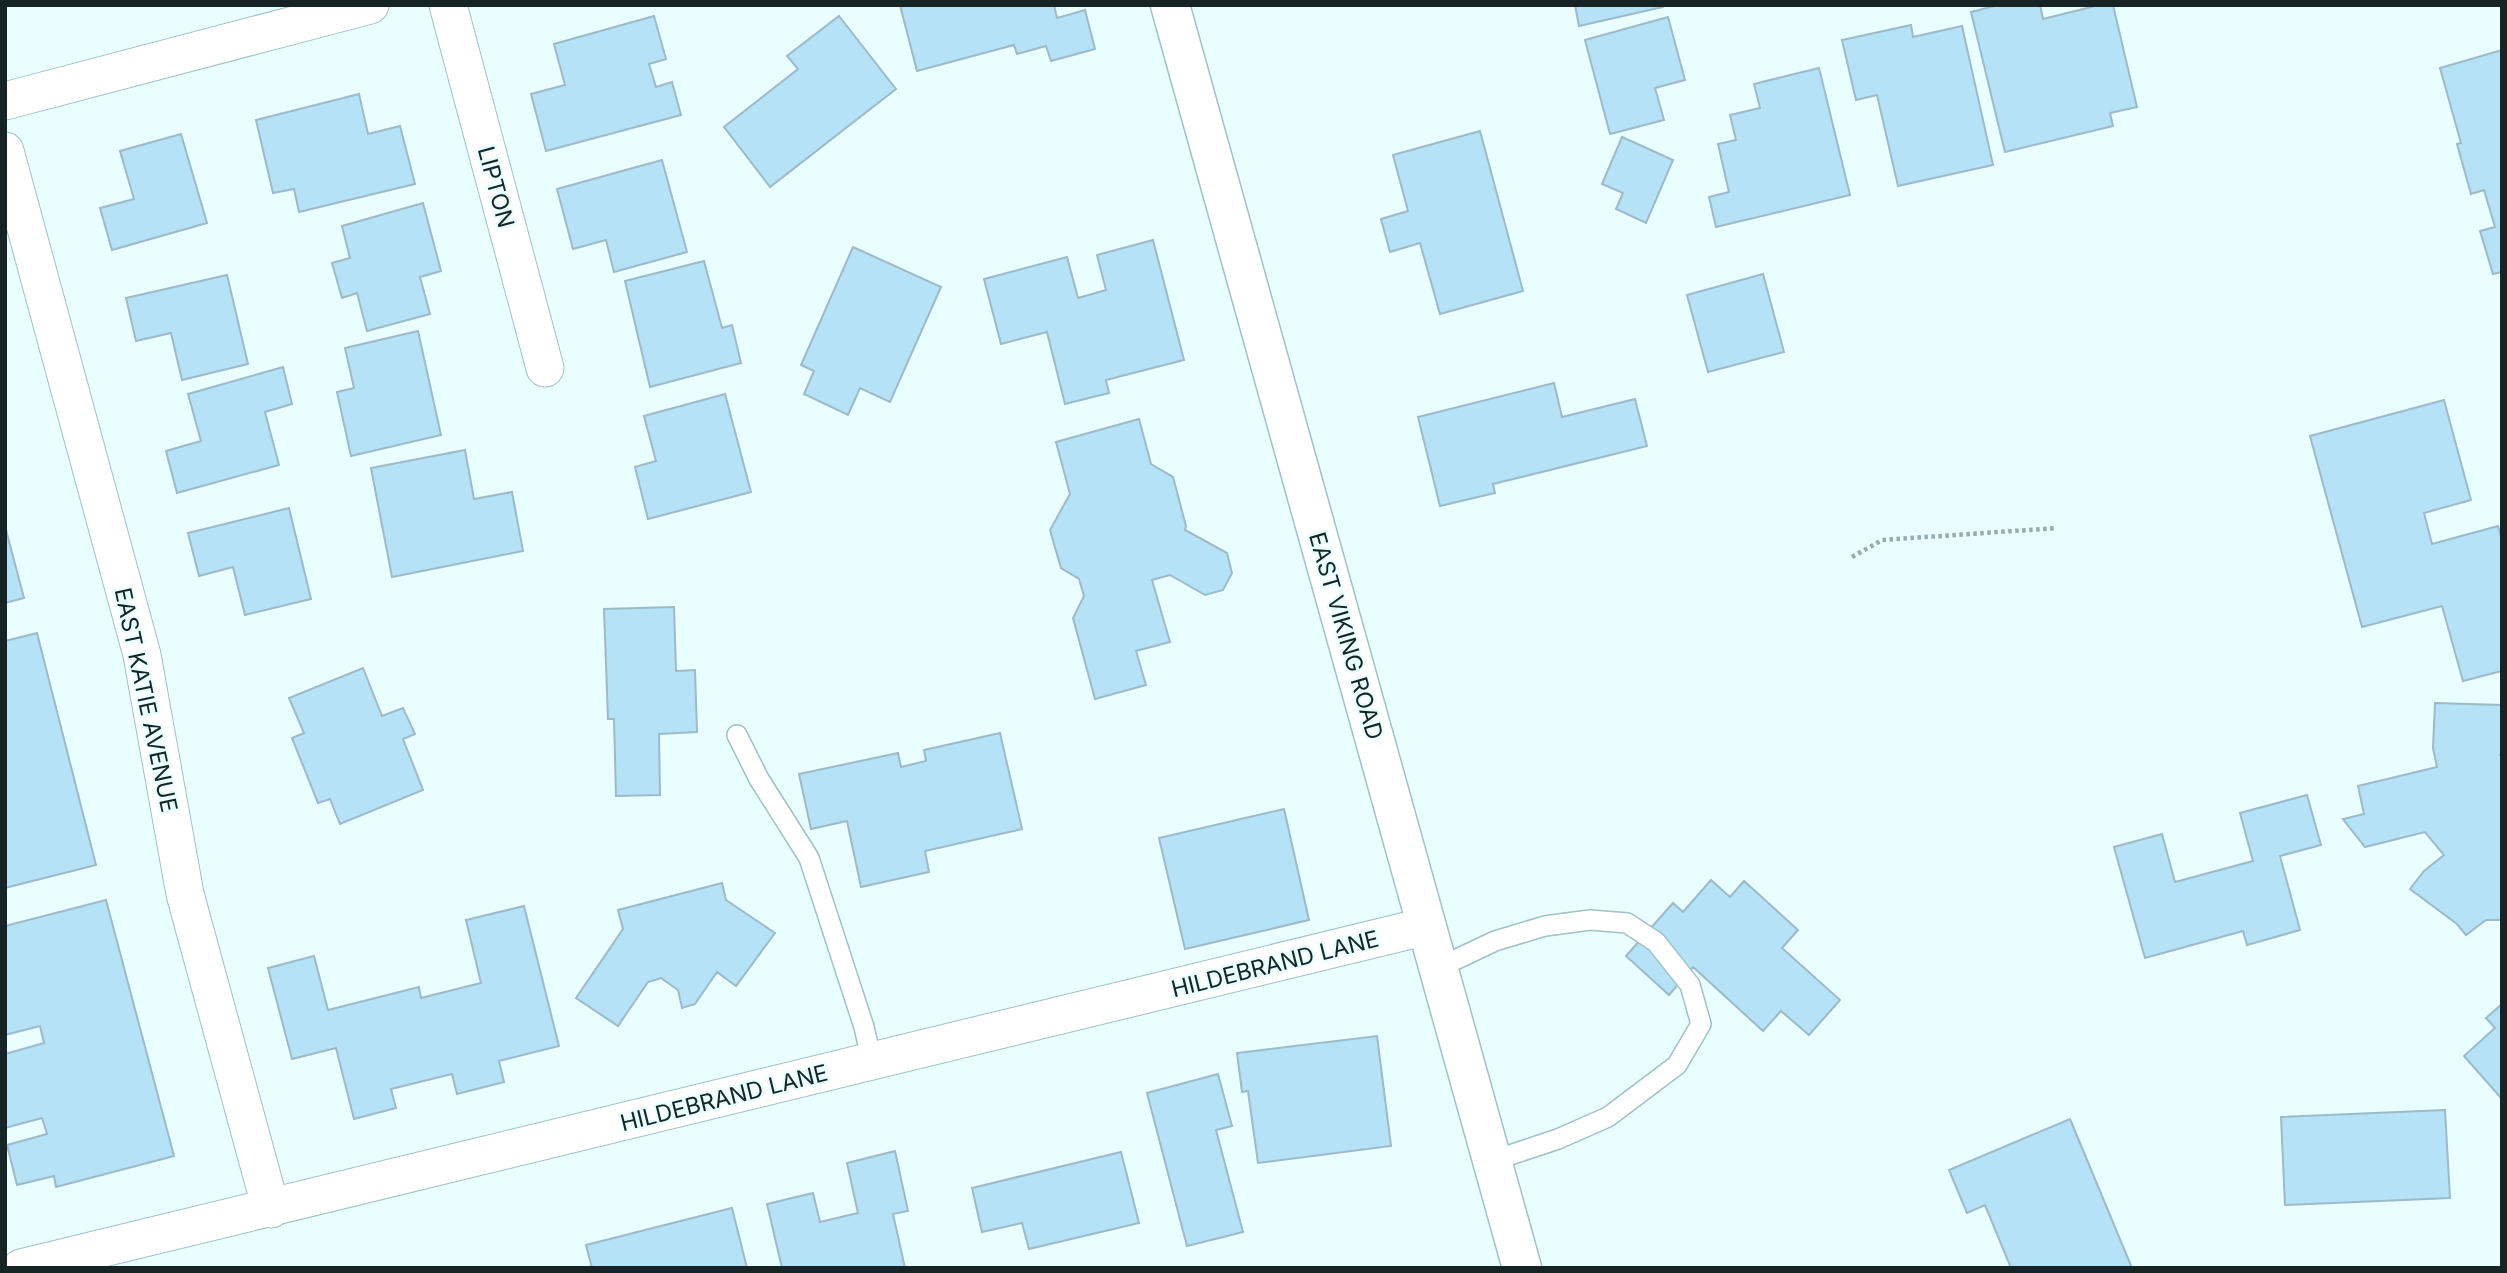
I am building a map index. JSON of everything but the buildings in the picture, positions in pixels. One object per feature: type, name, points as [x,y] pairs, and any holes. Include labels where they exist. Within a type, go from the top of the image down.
[{"type":"street","points":[[5,101],[370,5]]},
{"type":"street","name":"LIPTON","points":[[448,5],[545,368]]},
{"type":"street","name":"EAST VIKING ROAD","points":[[1170,5],[1522,1268]]},
{"type":"street","name":"EAST KATIE AVENUE","points":[[5,151],[142,655],[185,894],[271,1209]]},
{"type":"street","name":"HILDEBRAND LANE","points":[[22,1268],[1427,926]]},
{"type":"lane","points":[[737,735],[759,779],[809,858],[864,1027],[872,1062]]},
{"type":"lane","points":[[1438,968],[1495,941],[1545,926],[1590,920],[1627,923],[1656,942],[1690,985],[1701,1024],[1677,1065],[1608,1117],[1558,1139],[1492,1161]]},
{"type":"path","points":[[1852,557],[1882,540],[2057,528]]}]
